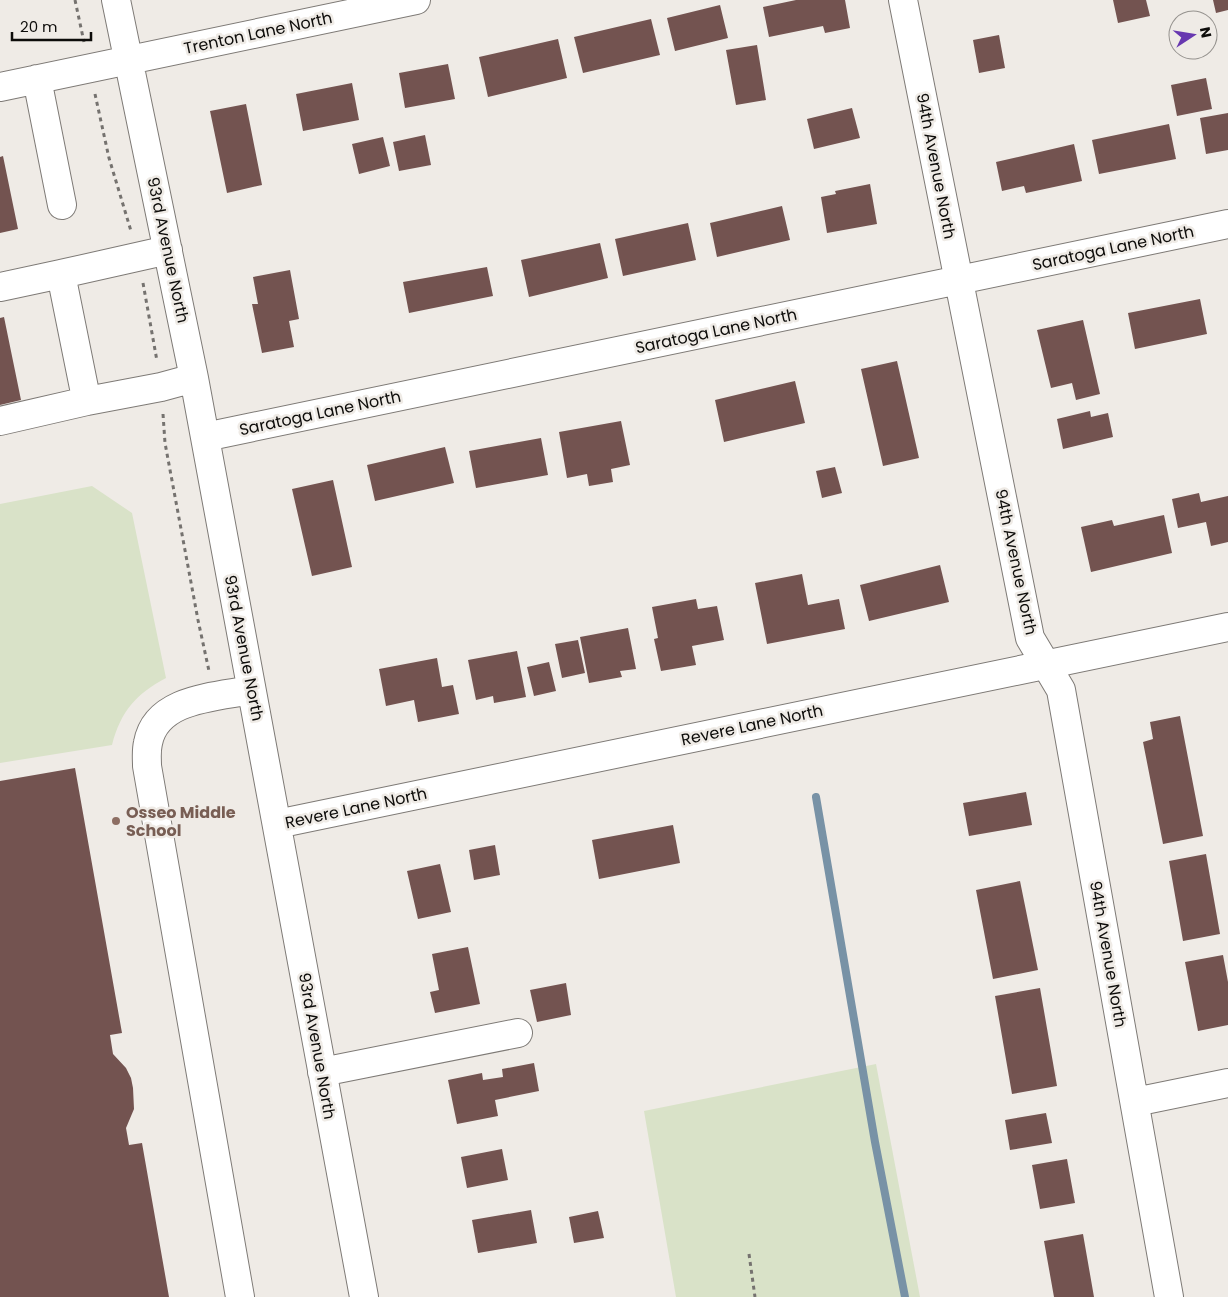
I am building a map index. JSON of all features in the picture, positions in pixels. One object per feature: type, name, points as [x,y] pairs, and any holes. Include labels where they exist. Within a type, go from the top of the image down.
[{"type":"street","name":"93rd Avenue North","points":[[116,0],[194,378],[364,1297]]},
{"type":"street","name":"Trenton Lane North","points":[[0,87],[416,0]]},
{"type":"street","name":"94th Avenue North","points":[[902,0],[1030,638],[1061,690],[1169,1297]]},
{"type":"street","points":[[37,80],[62,205]]},
{"type":"street","name":"Saratoga Lane North","points":[[205,437],[1228,224]]},
{"type":"street","points":[[0,287],[168,250]]},
{"type":"street","points":[[62,274],[87,401]]},
{"type":"street","points":[[0,421],[194,378]]},
{"type":"street","name":"Revere Lane North","points":[[277,824],[1228,627]]},
{"type":"street","points":[[240,1297],[147,766],[147,754],[148,742],[155,727],[163,716],[175,707],[190,702],[251,690]]},
{"type":"street","points":[[322,1072],[518,1033]]},
{"type":"street","points":[[1134,1102],[1228,1083]]},
{"type":"path","points":[[75,0],[109,158],[138,256],[160,387],[165,443],[210,676]]},
{"type":"path","points":[[749,1254],[755,1297]]},
{"type":"green space","points":[[92,486],[132,513],[166,678],[146,690],[131,705],[120,722],[112,745],[0,763],[0,504]]},
{"type":"green space","points":[[876,1064],[920,1297],[676,1297],[644,1111]]},
{"type":"building","points":[[796,0],[845,0],[850,28],[825,33],[823,26],[769,37],[763,7]]},
{"type":"building","points":[[1113,0],[1146,0],[1150,16],[1118,23]]},
{"type":"building","points":[[1213,0],[1228,0],[1228,10],[1218,12],[1218,10],[1215,10]]},
{"type":"building","points":[[720,5],[728,38],[675,51],[667,18]]},
{"type":"building","points":[[651,19],[660,55],[583,73],[574,37]]},
{"type":"building","points":[[999,35],[1005,68],[979,73],[973,40]]},
{"type":"building","points":[[558,39],[567,78],[488,97],[479,57]]},
{"type":"building","points":[[757,45],[766,100],[736,105],[726,50]]},
{"type":"building","points":[[448,64],[455,99],[405,108],[399,73]]},
{"type":"building","points":[[1206,78],[1212,109],[1177,116],[1171,85]]},
{"type":"building","points":[[352,83],[359,120],[303,131],[296,94]]},
{"type":"building","points":[[246,104],[262,185],[227,193],[210,111]]},
{"type":"building","points":[[852,108],[860,138],[814,149],[807,119]]},
{"type":"building","points":[[1228,113],[1228,150],[1206,154],[1200,118]]},
{"type":"building","points":[[1169,124],[1176,159],[1099,174],[1092,140]]},
{"type":"building","points":[[425,135],[431,165],[399,171],[393,142]]},
{"type":"building","points":[[383,137],[390,166],[359,174],[352,144]]},
{"type":"building","points":[[1074,144],[1082,181],[1026,193],[1024,186],[1002,191],[996,162]]},
{"type":"building","points":[[3,156],[18,229],[0,233],[0,157]]},
{"type":"building","points":[[870,184],[877,224],[827,233],[821,197],[836,194],[835,191]]},
{"type":"building","points":[[782,206],[790,240],[717,257],[710,223]]},
{"type":"building","points":[[688,223],[696,260],[623,276],[615,239]]},
{"type":"building","points":[[600,243],[608,278],[529,297],[521,260]]},
{"type":"building","points":[[487,267],[493,296],[409,313],[403,282]]},
{"type":"building","points":[[290,270],[299,319],[289,321],[294,347],[262,353],[252,304],[258,304],[253,277]]},
{"type":"building","points":[[1200,299],[1207,334],[1135,349],[1128,313]]},
{"type":"building","points":[[4,317],[21,400],[0,405],[0,318]]},
{"type":"building","points":[[1083,320],[1100,394],[1076,400],[1072,383],[1051,388],[1037,330]]},
{"type":"building","points":[[897,361],[919,458],[883,466],[861,369]]},
{"type":"building","points":[[795,381],[805,423],[724,442],[715,400]]},
{"type":"building","points":[[1090,411],[1091,417],[1108,413],[1113,437],[1063,449],[1057,419]]},
{"type":"building","points":[[621,421],[630,465],[611,469],[613,482],[589,486],[587,474],[567,478],[559,432]]},
{"type":"building","points":[[541,438],[548,475],[476,488],[469,451]]},
{"type":"building","points":[[445,447],[454,483],[375,501],[367,465]]},
{"type":"building","points":[[835,467],[842,493],[822,498],[816,471]]},
{"type":"building","points":[[333,480],[352,567],[312,576],[292,489]]},
{"type":"building","points":[[1199,493],[1201,502],[1228,496],[1228,542],[1211,546],[1206,522],[1178,528],[1172,499]]},
{"type":"building","points":[[1164,515],[1172,553],[1091,572],[1081,527],[1112,520],[1114,526]]},
{"type":"building","points":[[940,565],[949,602],[869,621],[860,585]]},
{"type":"building","points":[[802,574],[808,605],[839,599],[845,629],[767,644],[755,583]]},
{"type":"building","points":[[696,599],[698,609],[717,606],[724,640],[692,646],[696,665],[661,671],[654,639],[658,638],[652,607]]},
{"type":"building","points":[[628,628],[636,669],[620,671],[622,677],[589,683],[580,637]]},
{"type":"building","points":[[578,640],[585,673],[562,678],[555,644]]},
{"type":"building","points":[[517,651],[526,697],[494,703],[493,696],[476,700],[468,660]]},
{"type":"building","points":[[437,658],[442,687],[453,685],[459,714],[418,722],[414,700],[386,706],[379,669]]},
{"type":"building","points":[[549,662],[556,691],[534,696],[527,667]]},
{"type":"building","points":[[1180,716],[1203,836],[1163,844],[1143,742],[1153,739],[1150,722]]},
{"type":"building","name":"Osseo Middle School","points":[[75,768],[122,1033],[110,1035],[113,1054],[126,1068],[133,1088],[134,1109],[126,1128],[129,1145],[142,1143],[169,1297],[0,1297],[0,781]]},
{"type":"building","points":[[1026,792],[1032,825],[969,836],[963,803]]},
{"type":"building","points":[[673,825],[680,863],[599,879],[592,840]]},
{"type":"building","points":[[495,845],[500,875],[474,880],[469,850]]},
{"type":"building","points":[[1206,854],[1220,934],[1183,941],[1169,861]]},
{"type":"building","points":[[440,864],[451,912],[418,919],[407,871]]},
{"type":"building","points":[[1020,881],[1038,970],[993,979],[976,890]]},
{"type":"building","points":[[468,947],[480,1004],[435,1013],[430,992],[439,990],[432,954]]},
{"type":"building","points":[[1223,955],[1228,982],[1228,1025],[1198,1031],[1185,962]]},
{"type":"building","points":[[566,983],[571,1015],[537,1022],[530,990]]},
{"type":"building","points":[[1040,988],[1057,1086],[1012,1094],[995,996]]},
{"type":"building","points":[[534,1063],[539,1091],[495,1100],[498,1116],[457,1124],[448,1080],[482,1073],[483,1080],[503,1077],[502,1069]]},
{"type":"building","points":[[1046,1113],[1052,1143],[1010,1150],[1005,1120]]},
{"type":"building","points":[[502,1149],[508,1180],[467,1188],[461,1157]]},
{"type":"building","points":[[1067,1159],[1075,1203],[1040,1209],[1032,1165]]},
{"type":"building","points":[[531,1210],[537,1243],[478,1253],[472,1220]]},
{"type":"building","points":[[598,1211],[604,1238],[574,1243],[569,1217]]},
{"type":"building","points":[[1083,1234],[1094,1297],[1054,1297],[1044,1241]]},
{"type":"waterway","points":[[816,797],[875,1142],[905,1297]]},
{"type":"place","name":"Osseo Middle School","points":[[116,821]]}]
